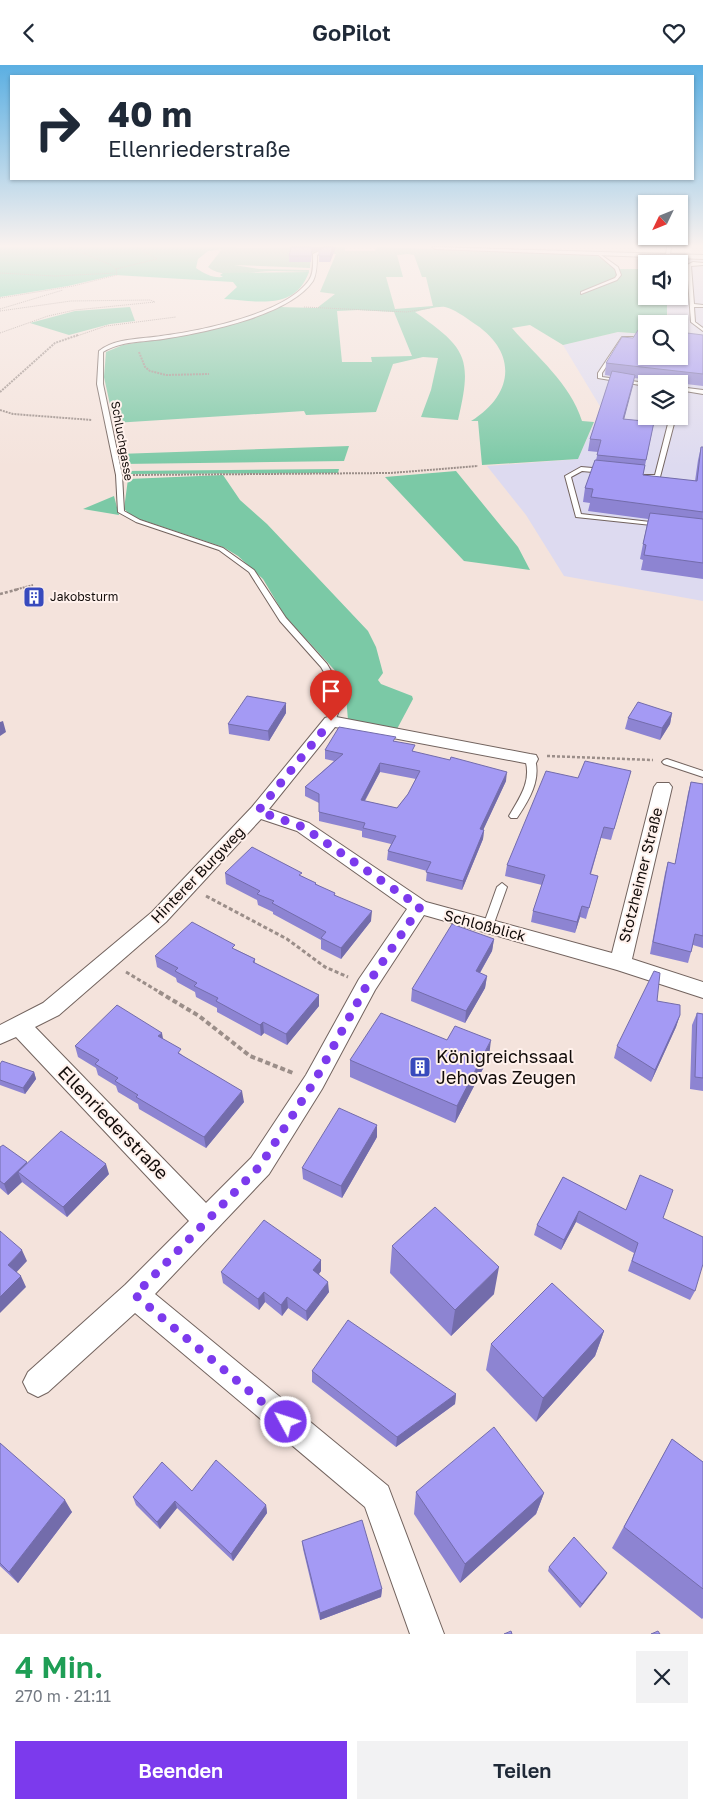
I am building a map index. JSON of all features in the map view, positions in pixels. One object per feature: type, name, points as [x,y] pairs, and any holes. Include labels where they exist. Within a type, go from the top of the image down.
[{"type":"street","points":[[331,721],[530,759]]},
{"type":"street","name":"Hinterer Burgweg","points":[[10,1030],[51,1009],[159,917],[258,811],[331,721]]},
{"type":"street","name":"Stotzheimer Straße","points":[[620,963],[663,787]]},
{"type":"street","name":"Schloßblick","points":[[258,811],[303,827],[420,907],[620,963],[703,990]]},
{"type":"street","points":[[38,1382],[135,1295],[260,1166],[314,1082],[367,985],[420,907]]},
{"type":"street","name":"Ellenriederstraße","points":[[10,1030],[206,1221]]},
{"type":"street","points":[[135,1295],[377,1497],[427,1634]]},
{"type":"lane","name":"Schluchgasse","points":[[237,320],[195,332],[112,345],[101,351],[100,384],[120,475],[120,509],[126,516],[221,549],[252,571],[283,619],[324,666],[336,686],[338,703],[331,721]]},
{"type":"lane","points":[[692,320],[703,329]]},
{"type":"lane","points":[[638,338],[624,338],[600,373],[600,378],[638,384]]},
{"type":"lane","points":[[688,391],[703,392]]},
{"type":"lane","points":[[638,475],[657,477],[671,425]]},
{"type":"lane","points":[[609,472],[581,469],[568,476],[578,515],[664,525]]},
{"type":"lane","points":[[514,816],[533,782],[534,769],[530,759]]},
{"type":"lane","points":[[667,762],[703,775]]},
{"type":"lane","points":[[488,926],[502,887]]},
{"type":"path","points":[[0,333],[36,320]]},
{"type":"path","points":[[0,392],[55,343],[106,326],[151,320]]},
{"type":"path","points":[[144,366],[152,373],[160,375],[209,374]]},
{"type":"path","points":[[0,410],[13,414],[108,421]]},
{"type":"path","points":[[120,475],[391,473],[478,465]]},
{"type":"path","points":[[0,594],[33,585]]},
{"type":"path","points":[[530,759],[564,755],[604,759],[650,759],[667,762]]},
{"type":"path","points":[[188,886],[287,939],[325,967],[367,985]]},
{"type":"path","points":[[108,961],[199,1016],[250,1056],[314,1082]]},
{"type":"shaded area","points":[[688,320],[703,320],[703,601],[564,576],[526,515],[487,466],[578,459],[601,408],[563,345],[618,332],[638,333],[638,365],[688,365]]},
{"type":"green space","points":[[40,320],[135,321],[110,324],[69,335],[30,323]]},
{"type":"green space","points":[[238,320],[338,320],[342,362],[372,362],[371,357],[412,356],[397,320],[427,320],[455,345],[461,356],[465,382],[463,399],[458,420],[421,417],[431,390],[438,358],[423,357],[393,364],[376,412],[306,415],[304,411],[114,423],[104,377],[106,352],[123,345],[204,331]]},
{"type":"green space","points":[[469,320],[638,320],[638,333],[618,332],[563,345],[530,325],[512,328],[552,371],[570,395],[582,421],[594,422],[578,459],[482,465],[478,421],[471,421],[486,410],[496,398],[503,385],[505,371],[503,358],[497,345],[487,333]]},
{"type":"green space","points":[[349,446],[344,461],[121,464],[118,454]]},
{"type":"green space","points":[[339,469],[338,473],[125,474],[123,471]]},
{"type":"green space","points":[[456,471],[518,547],[530,570],[464,561],[385,477]]},
{"type":"green space","points":[[223,475],[240,500],[267,524],[368,631],[376,647],[383,673],[378,680],[381,684],[412,696],[413,699],[397,729],[348,720],[345,685],[340,676],[285,616],[263,579],[238,556],[223,547],[133,517],[124,509],[128,479]]},
{"type":"green space","points":[[114,496],[119,515],[83,509]]},
{"type":"building","points":[[638,330],[638,365],[688,365],[688,333],[703,335],[703,374],[606,363],[622,337],[633,338]]},
{"type":"building","points":[[612,371],[635,375],[623,419],[638,420],[638,425],[653,425],[646,460],[597,455],[601,440],[590,439]]},
{"type":"building","points":[[701,447],[703,447],[703,512],[591,497],[593,489],[585,488],[595,460],[645,465],[643,475],[697,481]]},
{"type":"building","points":[[650,513],[703,519],[703,563],[644,555],[646,545],[643,544]]},
{"type":"building","points":[[247,696],[286,703],[268,731],[228,724]]},
{"type":"building","points":[[638,702],[672,713],[662,728],[628,718]]},
{"type":"building","points":[[339,727],[396,737],[393,741],[415,745],[412,751],[450,760],[451,757],[507,772],[480,829],[484,830],[463,881],[426,872],[431,862],[388,851],[396,836],[363,828],[365,823],[319,812],[319,794],[305,787],[343,754],[325,750]],"holes":[[[380,763],[420,771],[408,794],[397,808],[361,800]]]},
{"type":"building","points":[[585,761],[631,771],[614,829],[604,827],[590,874],[598,876],[589,908],[582,906],[577,922],[533,911],[545,875],[507,865],[546,771],[578,778]]},
{"type":"building","points":[[691,782],[703,784],[703,936],[695,934],[691,952],[653,942],[668,862],[675,864]]},
{"type":"building","points":[[252,847],[302,873],[299,875],[335,893],[334,895],[372,911],[341,948],[321,938],[326,932],[272,903],[274,901],[257,894],[260,891],[225,873]]},
{"type":"building","points":[[192,922],[235,945],[232,948],[255,959],[253,962],[319,995],[286,1034],[263,1022],[260,1025],[216,1001],[218,998],[194,986],[197,983],[175,971],[178,968],[155,956]]},
{"type":"building","points":[[452,924],[494,939],[476,971],[487,976],[466,1011],[412,989]]},
{"type":"building","points":[[654,971],[660,973],[657,1001],[680,1005],[680,1015],[655,1070],[617,1046]]},
{"type":"building","points":[[117,1005],[162,1033],[158,1036],[181,1049],[178,1053],[242,1091],[204,1137],[136,1097],[138,1095],[115,1081],[118,1078],[95,1064],[99,1060],[75,1046]]},
{"type":"building","name":"Königreichssaal Jehovas Zeugen","points":[[381,1013],[447,1040],[455,1026],[491,1040],[457,1106],[350,1060]]},
{"type":"building","points":[[697,1013],[703,1014],[703,1078],[695,1077]]},
{"type":"building","points":[[2,1061],[34,1072],[23,1088],[0,1080],[0,1064]]},
{"type":"building","points":[[339,1108],[377,1125],[341,1186],[302,1168]]},
{"type":"building","points":[[61,1131],[106,1164],[63,1207],[18,1172]]},
{"type":"building","points":[[3,1145],[27,1162],[4,1184],[0,1181],[0,1147]]},
{"type":"building","points":[[640,1175],[673,1190],[663,1218],[703,1237],[703,1264],[695,1291],[632,1261],[638,1243],[579,1211],[564,1240],[537,1225],[563,1177],[626,1210]]},
{"type":"building","points":[[435,1207],[499,1267],[455,1310],[392,1246]]},
{"type":"building","points":[[264,1220],[321,1260],[313,1270],[328,1282],[306,1311],[287,1297],[281,1305],[264,1292],[258,1299],[221,1272]]},
{"type":"building","points":[[0,1231],[22,1250],[8,1265],[21,1276],[0,1297]]},
{"type":"building","points":[[552,1283],[604,1331],[543,1398],[491,1344]]},
{"type":"building","points":[[348,1320],[456,1394],[397,1437],[312,1371]]},
{"type":"building","points":[[494,1427],[544,1493],[465,1564],[416,1492]]},
{"type":"building","points":[[672,1439],[703,1462],[703,1589],[624,1527]]},
{"type":"building","points":[[0,1443],[65,1500],[9,1572],[0,1563]]},
{"type":"building","points":[[216,1460],[266,1505],[231,1554],[175,1501],[157,1522],[133,1497],[162,1462],[192,1491]]},
{"type":"building","points":[[362,1520],[382,1589],[320,1613],[302,1541]]},
{"type":"building","points":[[574,1537],[607,1573],[582,1604],[549,1567]]},
{"type":"place","name":"Jakobsturm","points":[[34,597]]},
{"type":"place","name":"Königreichssaal Jehovas Zeugen","points":[[420,1067]]},
{"type":"route","points":[[286,1422],[135,1295],[260,1166],[314,1082],[367,985],[420,907],[303,827],[258,811],[331,721]]}]
